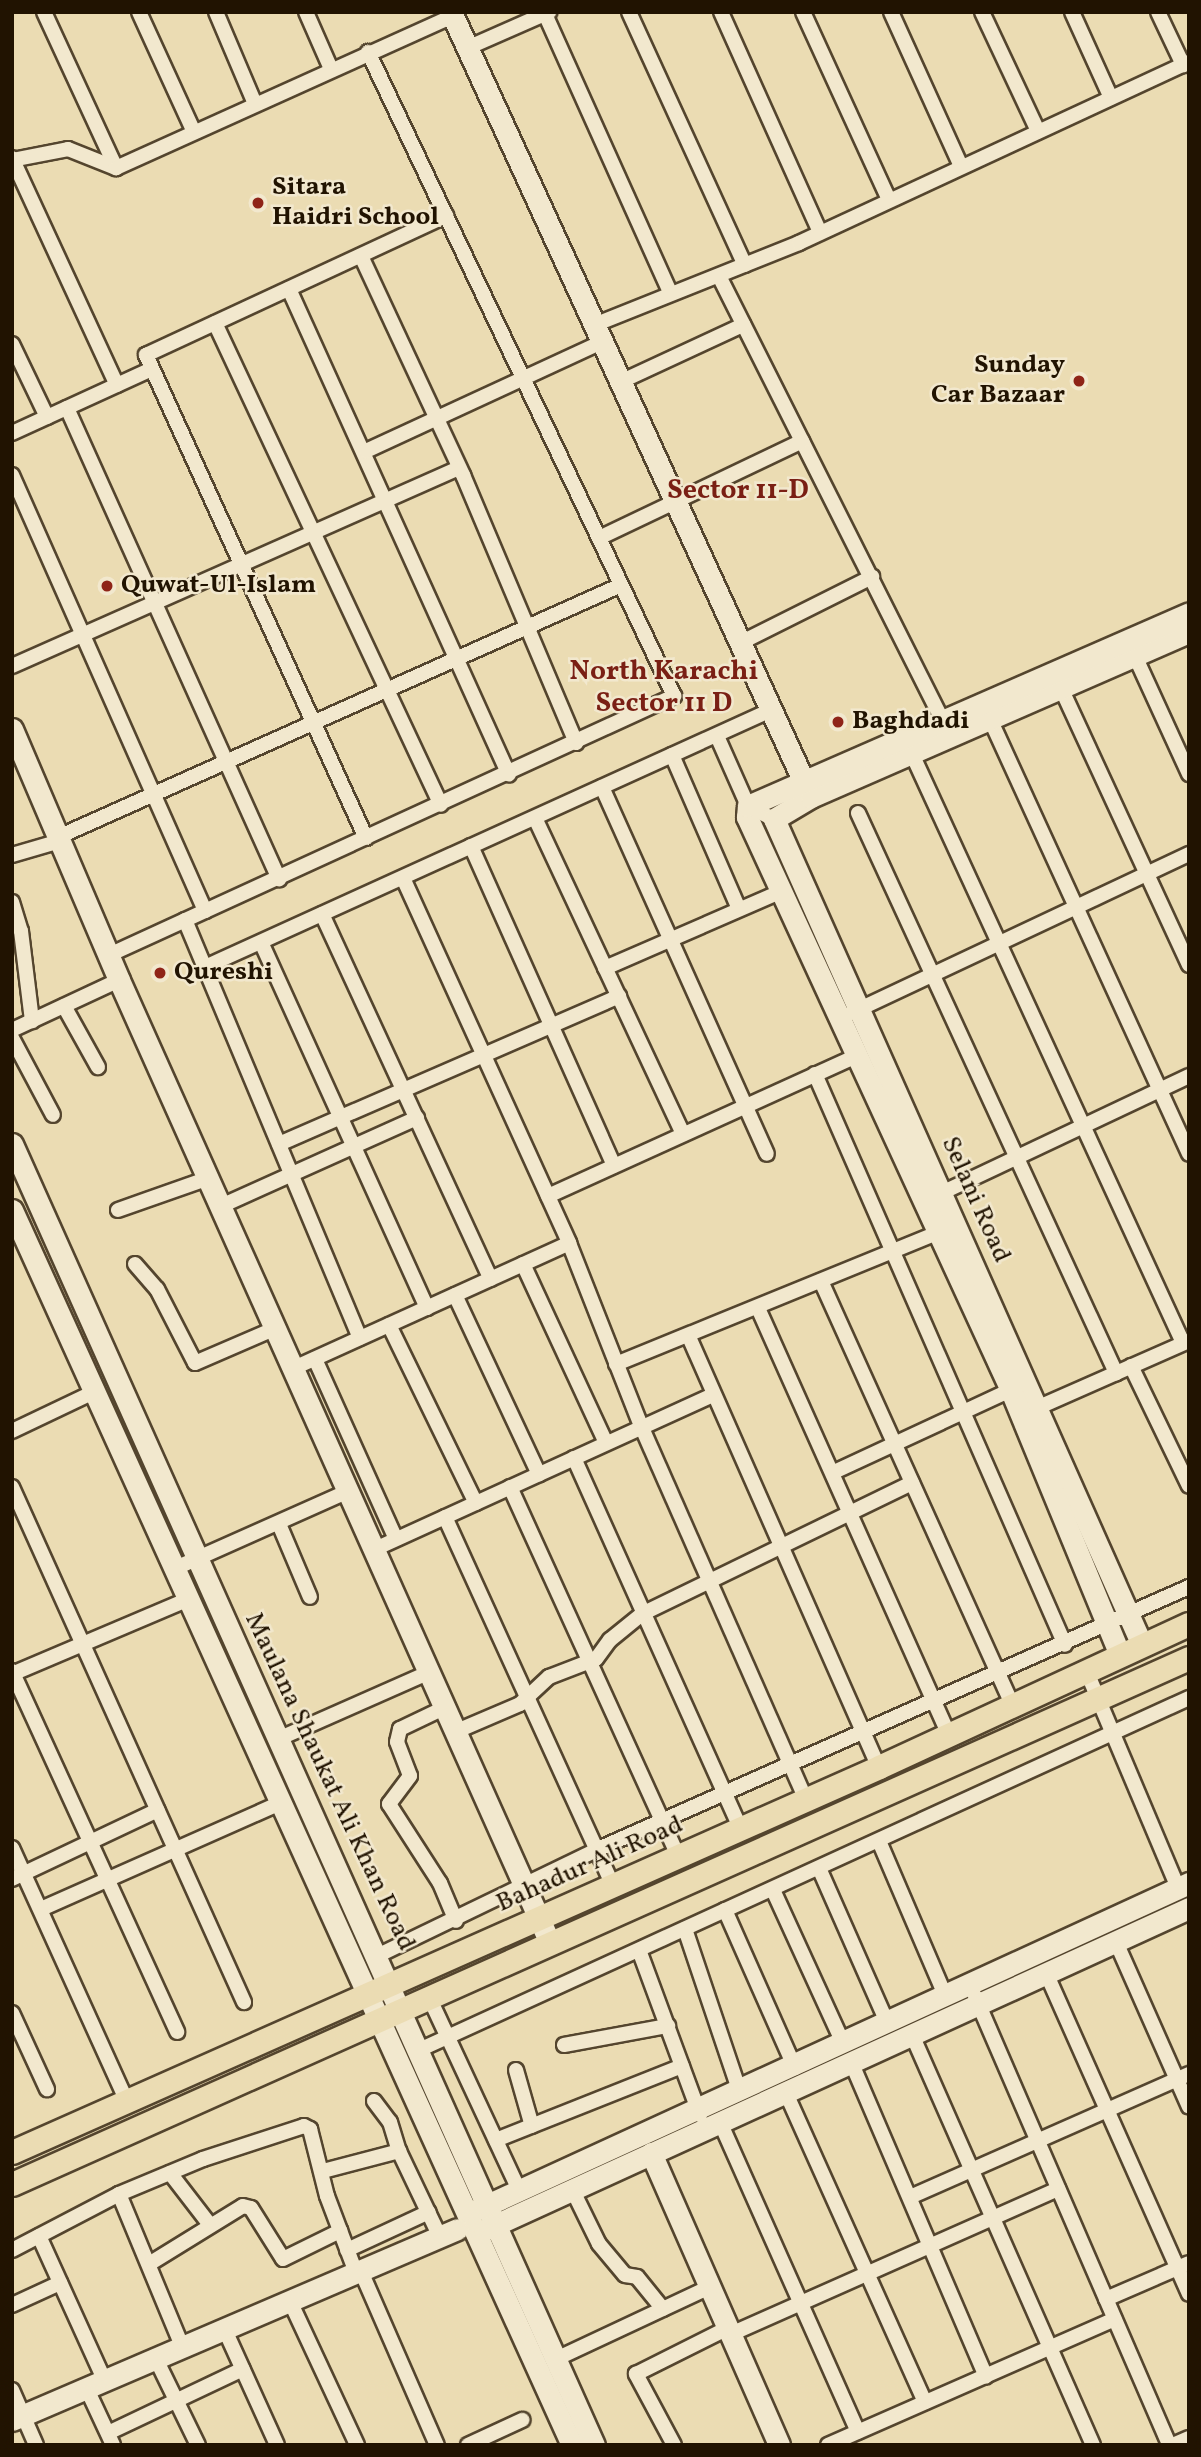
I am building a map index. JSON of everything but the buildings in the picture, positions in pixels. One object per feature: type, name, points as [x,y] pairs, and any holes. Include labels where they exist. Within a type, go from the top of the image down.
[{"type":"main road","name":"Bahadur Ali Road","points":[[12,2152],[806,1800],[1189,1624]]},
{"type":"main road","name":"Bahadur Ali Road","points":[[12,2184],[377,2018],[1189,1658]]},
{"type":"street","points":[[44,12],[116,168]]},
{"type":"street","points":[[139,12],[194,132]]},
{"type":"street","points":[[216,12],[255,104]]},
{"type":"street","points":[[306,12],[331,69]]},
{"type":"street","points":[[629,12],[745,265]]},
{"type":"street","points":[[721,12],[820,230]]},
{"type":"street","points":[[803,12],[888,198]]},
{"type":"street","points":[[891,12],[961,166]]},
{"type":"street","points":[[982,12],[1038,131]]},
{"type":"street","points":[[1072,12],[1111,98]]},
{"type":"street","points":[[366,451],[524,379],[670,292],[745,265],[1186,64],[1158,12]]},
{"type":"street","points":[[467,48],[547,13],[670,292]]},
{"type":"street","points":[[117,385],[13,159],[68,149],[116,168],[452,14],[808,790]]},
{"type":"street","points":[[109,955],[509,775],[674,696],[368,52]]},
{"type":"street","points":[[366,838],[146,355],[446,216]]},
{"type":"street","points":[[361,256],[436,419],[576,743]]},
{"type":"street","points":[[719,276],[943,721]]},
{"type":"street","points":[[289,289],[366,451],[454,660],[509,775]]},
{"type":"street","points":[[215,323],[441,805]]},
{"type":"street","points":[[620,382],[743,325]]},
{"type":"street","points":[[12,344],[47,417]]},
{"type":"street","points":[[12,433],[152,369]]},
{"type":"street","points":[[67,408],[279,878]]},
{"type":"street","points":[[599,538],[802,441]]},
{"type":"street","points":[[12,666],[154,601],[457,470]]},
{"type":"street","points":[[12,475],[205,911]]},
{"type":"street","points":[[740,643],[872,577]]},
{"type":"street","points":[[12,855],[59,839],[155,793],[621,585]]},
{"type":"street","points":[[717,736],[748,806],[774,819],[808,790],[943,721],[1189,613]]},
{"type":"street","points":[[748,806],[808,790],[912,754],[1189,632]]},
{"type":"street","points":[[1135,656],[1189,774]]},
{"type":"street","points":[[1061,688],[1189,965]]},
{"type":"street","points":[[205,967],[771,710]]},
{"type":"street","points":[[990,719],[1160,1090],[1185,1135],[1189,1154]]},
{"type":"street","points":[[14,740],[550,1943]]},
{"type":"street","points":[[912,754],[1186,1342],[1028,1412]]},
{"type":"street","points":[[672,755],[739,909]]},
{"type":"street","points":[[602,788],[767,1154]]},
{"type":"street","name":"Selani Road","points":[[748,806],[747,817],[780,892],[849,1015],[856,1056],[933,1197],[939,1232],[1011,1390],[1028,1412],[1120,1655]]},
{"type":"street","points":[[858,813],[1116,1373]]},
{"type":"street","points":[[535,818],[683,1134]]},
{"type":"street","name":"Selani Road","points":[[774,819],[849,1015],[1028,1412],[1142,1645]]},
{"type":"street","points":[[471,846],[614,1166]]},
{"type":"street","points":[[849,1015],[1189,854]]},
{"type":"street","points":[[403,878],[569,1243],[642,1428],[806,1800]]},
{"type":"street","points":[[605,968],[780,892]]},
{"type":"street","points":[[12,902],[21,931],[32,1021]]},
{"type":"street","points":[[323,914],[491,1279]]},
{"type":"street","points":[[185,920],[360,1338]]},
{"type":"street","points":[[261,942],[427,1308]]},
{"type":"street","points":[[12,1030],[119,980]]},
{"type":"street","points":[[279,1144],[618,996]]},
{"type":"street","points":[[64,1006],[98,1068]]},
{"type":"street","points":[[12,1038],[53,1115]]},
{"type":"street","points":[[548,1196],[856,1056]]},
{"type":"street","points":[[815,1074],[1065,1645]]},
{"type":"street","points":[[933,1197],[1189,1076]]},
{"type":"street","points":[[222,1206],[417,1118]]},
{"type":"street","name":"Maulana Shaukat Ali Khan Road","points":[[12,1144],[187,1564],[191,1598],[377,2018],[572,2445]]},
{"type":"street","points":[[118,1210],[209,1178]]},
{"type":"street","name":"Maulana Shaukat Ali Khan Road","points":[[12,1210],[96,1391],[278,1739],[390,1983],[419,2050],[471,2224],[556,2359],[594,2445]]},
{"type":"street","points":[[616,1364],[689,1337],[939,1232]]},
{"type":"street","points":[[294,1368],[569,1243]]},
{"type":"street","points":[[135,1264],[157,1289],[195,1363],[276,1328]]},
{"type":"street","points":[[523,1264],[606,1443]]},
{"type":"street","points":[[821,1281],[1012,1705]]},
{"type":"street","points":[[455,1295],[539,1474]]},
{"type":"street","points":[[758,1308],[834,1472],[949,1734]]},
{"type":"street","points":[[389,1325],[476,1503]]},
{"type":"street","points":[[689,1337],[879,1767]]},
{"type":"street","points":[[314,1359],[396,1539]]},
{"type":"street","points":[[1131,1366],[1189,1486]]},
{"type":"street","points":[[834,1472],[964,1415],[1011,1390]]},
{"type":"street","points":[[13,1428],[96,1391]]},
{"type":"street","points":[[375,1549],[713,1395]]},
{"type":"street","points":[[574,1458],[741,1829]]},
{"type":"street","points":[[457,1731],[528,1698],[549,1677],[591,1661],[642,1614],[912,1483]]},
{"type":"street","points":[[12,1487],[244,2002]]},
{"type":"street","points":[[510,1487],[678,1856]]},
{"type":"street","points":[[187,1564],[349,1492]]},
{"type":"street","points":[[445,1517],[613,1886]]},
{"type":"street","points":[[279,1524],[310,1597]]},
{"type":"street","points":[[377,1956],[456,1921],[596,1850],[791,1765],[933,1699],[1065,1645],[1189,1587]]},
{"type":"street","points":[[177,2032],[13,1673],[191,1598]]},
{"type":"street","points":[[347,2250],[429,2212],[471,2224],[520,2192],[786,2093],[979,2007],[1188,1909],[1184,1885],[1086,1671]]},
{"type":"street","points":[[278,1739],[430,1672]]},
{"type":"street","points":[[419,2050],[1189,1699]]},
{"type":"street","points":[[446,1707],[400,1730],[397,1742],[410,1776],[389,1804],[440,1883],[456,1921]]},
{"type":"street","points":[[41,1909],[108,1882],[281,1804]]},
{"type":"street","points":[[18,1877],[158,1810]]},
{"type":"street","points":[[879,1841],[945,1995]]},
{"type":"street","points":[[12,1848],[18,1877],[41,1909],[127,2102]]},
{"type":"street","points":[[819,1868],[887,2022]]},
{"type":"street","points":[[18,2418],[357,2269],[471,2224],[572,2189],[651,2153],[708,2121],[740,2092],[1184,1885]]},
{"type":"street","points":[[772,1890],[843,2043]]},
{"type":"street","points":[[724,1910],[795,2068]]},
{"type":"street","points":[[685,1929],[740,2092]]},
{"type":"street","points":[[1116,1942],[1183,2077],[1189,2107]]},
{"type":"street","points":[[639,1950],[682,2066],[801,2303],[858,2431]]},
{"type":"street","points":[[1047,1975],[1107,2110],[1183,2266],[1189,2294]]},
{"type":"street","points":[[969,1984],[1171,2445],[1189,2438]]},
{"type":"street","points":[[429,1997],[520,2192]]},
{"type":"street","points":[[12,2013],[47,2089]]},
{"type":"street","points":[[564,2045],[668,2026]]},
{"type":"street","points":[[913,2037],[1093,2445]]},
{"type":"street","points":[[852,2064],[986,2376]]},
{"type":"street","points":[[496,2140],[682,2066]]},
{"type":"street","points":[[516,2070],[532,2126]]},
{"type":"street","points":[[910,2197],[1183,2077]]},
{"type":"street","points":[[786,2093],[925,2402]]},
{"type":"street","points":[[374,2101],[390,2122],[399,2151],[429,2212]]},
{"type":"street","points":[[12,2250],[119,2194],[170,2173],[304,2126],[310,2129],[347,2250],[437,2445]]},
{"type":"street","points":[[323,2171],[393,2149],[399,2151]]},
{"type":"street","points":[[651,2153],[779,2445]]},
{"type":"street","points":[[170,2173],[211,2225]]},
{"type":"street","points":[[572,2189],[599,2244],[625,2275],[637,2277],[663,2309]]},
{"type":"street","points":[[674,2445],[636,2374],[1058,2189]]},
{"type":"street","points":[[119,2194],[182,2346]]},
{"type":"street","points":[[149,2264],[247,2206],[283,2259],[340,2231]]},
{"type":"street","points":[[39,2236],[60,2283],[95,2383],[110,2439],[177,2400],[243,2369]]},
{"type":"street","points":[[1106,2300],[1183,2266]]},
{"type":"street","points":[[12,2305],[60,2283]]},
{"type":"street","points":[[556,2359],[710,2287]]},
{"type":"street","points":[[289,2299],[356,2445]]},
{"type":"street","points":[[828,2445],[1115,2319]]},
{"type":"street","points":[[224,2328],[277,2445]]},
{"type":"street","points":[[155,2357],[198,2445]]},
{"type":"street","points":[[12,2390],[18,2418],[36,2445]]},
{"type":"street","points":[[468,2445],[522,2420]]},
{"type":"place","name":"Sitara Haidri School","points":[[258,203]]},
{"type":"place","name":"Sunday Car Bazaar","points":[[1079,381]]},
{"type":"place","name":"Quwat-Ul-Islam","points":[[107,586]]},
{"type":"place","name":"Baghdadi","points":[[838,722]]},
{"type":"place","name":"Qureshi","points":[[160,973]]},
{"type":"district","name":"Sector 11-D","points":[[738,491]]},
{"type":"district","name":"North Karachi Sector 11 D","points":[[664,688]]}]
